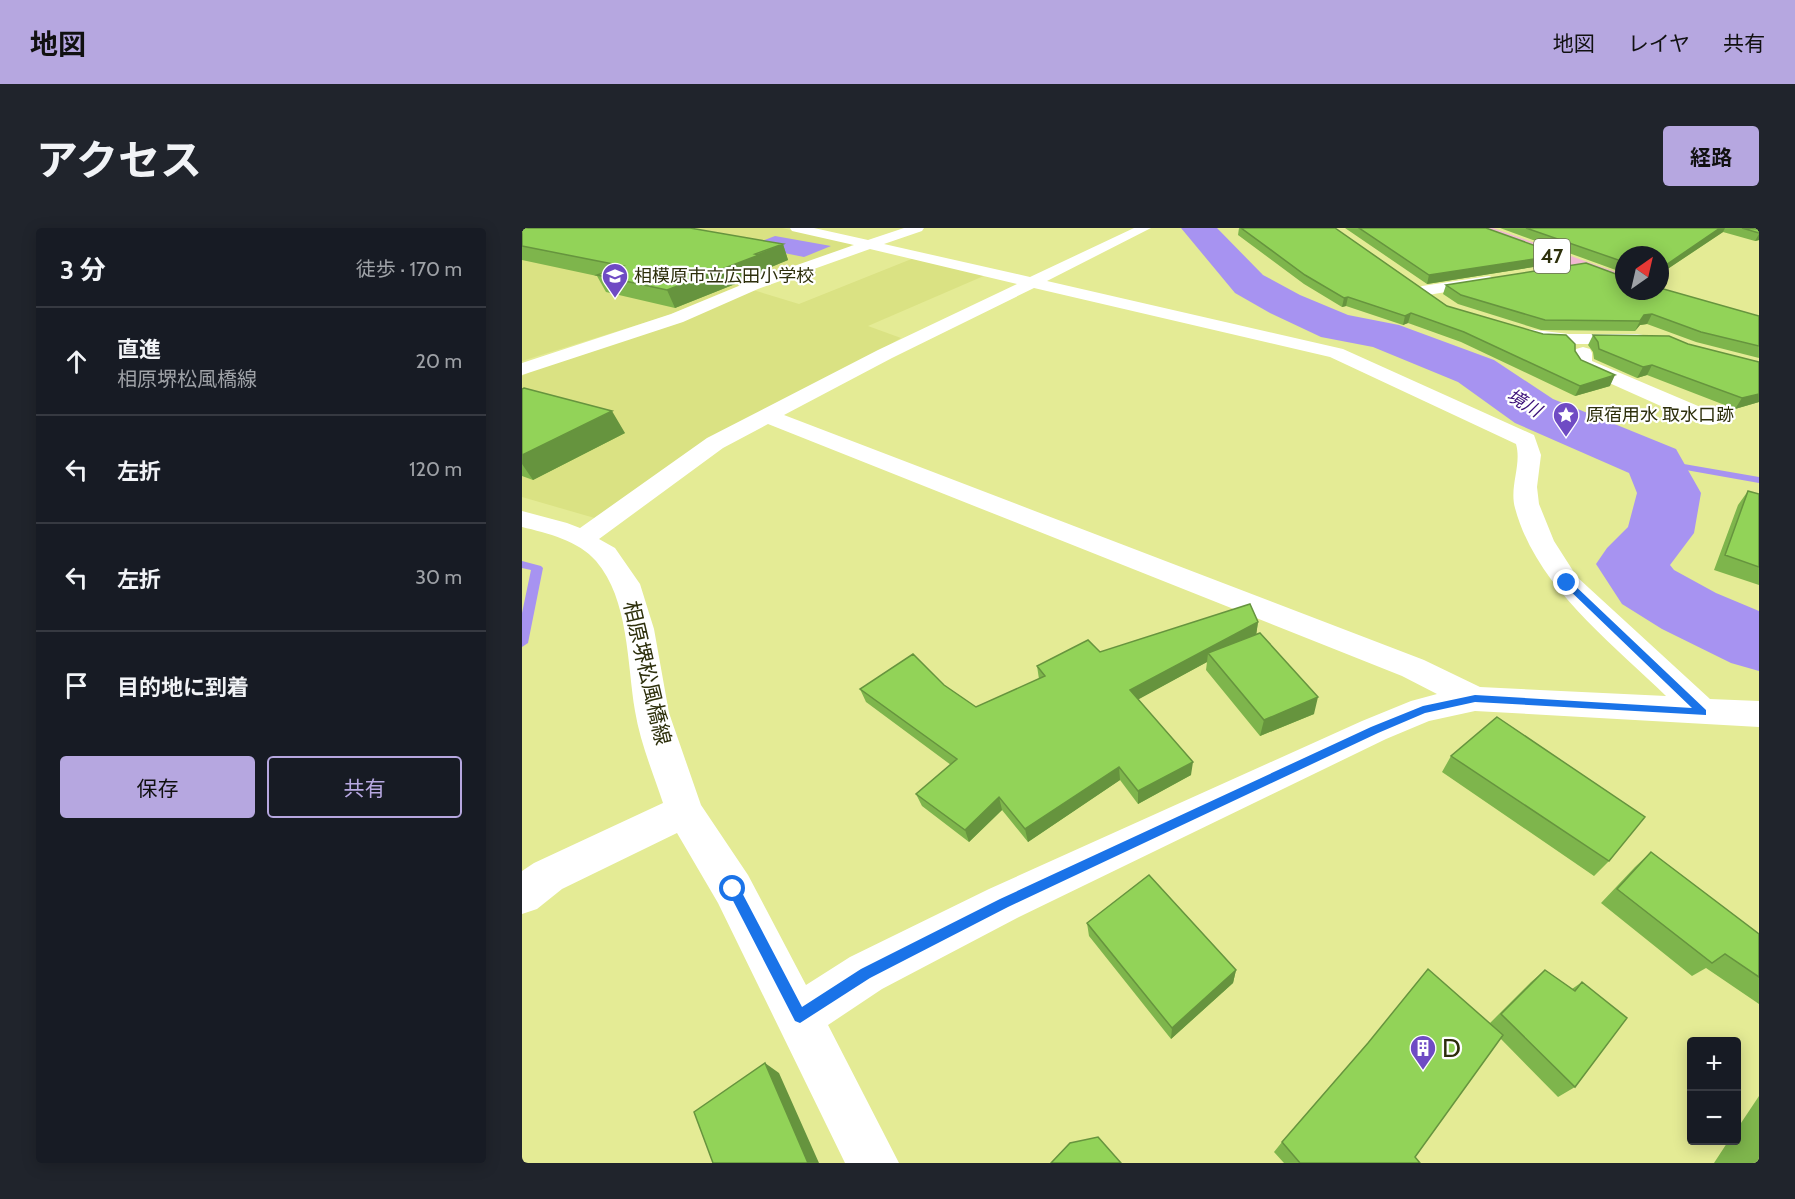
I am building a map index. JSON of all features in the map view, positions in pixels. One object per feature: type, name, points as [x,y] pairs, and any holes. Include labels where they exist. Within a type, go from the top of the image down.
[{"type":"main road","name":"47","points":[[1481,228],[1615,277]]},
{"type":"street","points":[[797,228],[1336,353],[1526,440],[1531,453],[1525,496],[1554,568],[1703,712]]},
{"type":"street","points":[[522,369],[677,318],[752,286],[917,228]]},
{"type":"street","points":[[582,539],[715,442],[885,354],[1144,228]]},
{"type":"street","points":[[1545,272],[1581,266]]},
{"type":"street","points":[[1406,279],[1438,302]]},
{"type":"street","points":[[1422,291],[1500,279]]},
{"type":"street","points":[[1512,329],[1540,337],[1569,339],[1653,336],[1630,326]]},
{"type":"street","points":[[1569,339],[1582,352],[1581,360],[1585,365],[1709,419]]},
{"type":"street","points":[[768,416],[1413,668],[1475,699]]},
{"type":"street","name":"相原堺松風橋線","points":[[522,519],[558,528],[582,539],[605,554],[626,584],[639,629],[652,713],[684,811],[733,889],[800,1016],[873,1163]]},
{"type":"street","points":[[800,1016],[866,973],[1004,903],[1374,730],[1423,710],[1475,699],[1759,714]]},
{"type":"street","points":[[522,896],[548,876],[684,811]]},
{"type":"shaded area","name":"相模原市立広田小学校","points":[[782,228],[852,244],[849,248],[748,282],[669,315],[522,361],[522,229]]},
{"type":"shaded area","points":[[775,236],[831,246],[804,257],[749,246]]},
{"type":"shaded area","points":[[914,258],[986,275],[868,326],[901,338],[598,519],[522,497],[522,376],[753,290],[799,304]]},
{"type":"building","points":[[522,228],[690,228],[783,244],[667,290],[597,275],[623,266],[522,246]]},
{"type":"building","points":[[1241,228],[1335,228],[1447,306],[1543,334],[1566,335],[1575,344],[1575,351],[1581,360],[1615,375],[1580,386],[1464,332],[1411,313],[1405,316],[1348,297],[1344,298],[1305,275]]},
{"type":"building","points":[[1359,228],[1486,228],[1561,255],[1429,275]]},
{"type":"building","points":[[1526,228],[1720,228],[1669,263],[1669,246],[1615,246],[1615,259]]},
{"type":"building","points":[[1742,228],[1759,229],[1759,233]]},
{"type":"building","points":[[1586,263],[1615,274],[1615,300],[1669,300],[1669,291],[1759,316],[1759,346],[1701,332],[1652,314],[1644,315],[1640,321],[1545,320],[1461,295],[1446,285]]},
{"type":"building","points":[[1593,335],[1669,336],[1688,344],[1759,362],[1759,394],[1742,398],[1652,365],[1643,367],[1599,349],[1598,342]]},
{"type":"building","points":[[522,389],[612,411],[522,455]]},
{"type":"building","points":[[1748,491],[1759,494],[1759,567],[1725,555]]},
{"type":"building","points":[[1250,604],[1258,622],[1130,690],[1193,762],[1138,791],[1119,767],[1025,829],[999,797],[965,830],[916,794],[957,759],[860,689],[913,654],[944,685],[976,707],[1045,676],[1037,666],[1088,640],[1100,652]]},
{"type":"building","points":[[1260,633],[1318,697],[1264,720],[1208,653]]},
{"type":"building","points":[[1497,717],[1645,817],[1609,861],[1451,756]]},
{"type":"building","points":[[1651,852],[1759,934],[1759,977],[1725,954],[1712,963],[1617,889]]},
{"type":"building","points":[[1149,875],[1236,970],[1172,1028],[1087,923]]},
{"type":"building","points":[[1428,969],[1503,1035],[1415,1157],[1420,1163],[1300,1163],[1282,1142],[1368,1043]]},
{"type":"building","points":[[1545,970],[1575,991],[1582,982],[1627,1018],[1575,1087],[1501,1014]]},
{"type":"building","points":[[765,1063],[808,1163],[713,1163],[694,1112]]},
{"type":"building","points":[[1098,1137],[1121,1163],[1051,1163],[1070,1143]]},
{"type":"waterway","name":"境川","points":[[1198,228],[1249,284],[1285,304],[1337,327],[1383,335],[1476,371],[1534,411],[1655,462],[1669,493],[1660,533],[1632,564],[1648,587],[1689,611],[1759,643]]},
{"type":"waterway","points":[[1655,462],[1759,480]]},
{"type":"waterway","points":[[522,564],[537,568],[522,643]]},
{"type":"place","name":"相模原市立広田小学校","points":[[615,299]]},
{"type":"place","name":"原宿用水 取水口跡","points":[[1566,438]]},
{"type":"place","name":"D","points":[[1423,1071]]},
{"type":"route","points":[[733,889],[800,1016],[866,973],[1004,903],[1374,730],[1423,710],[1475,699],[1703,712],[1567,583]]}]
